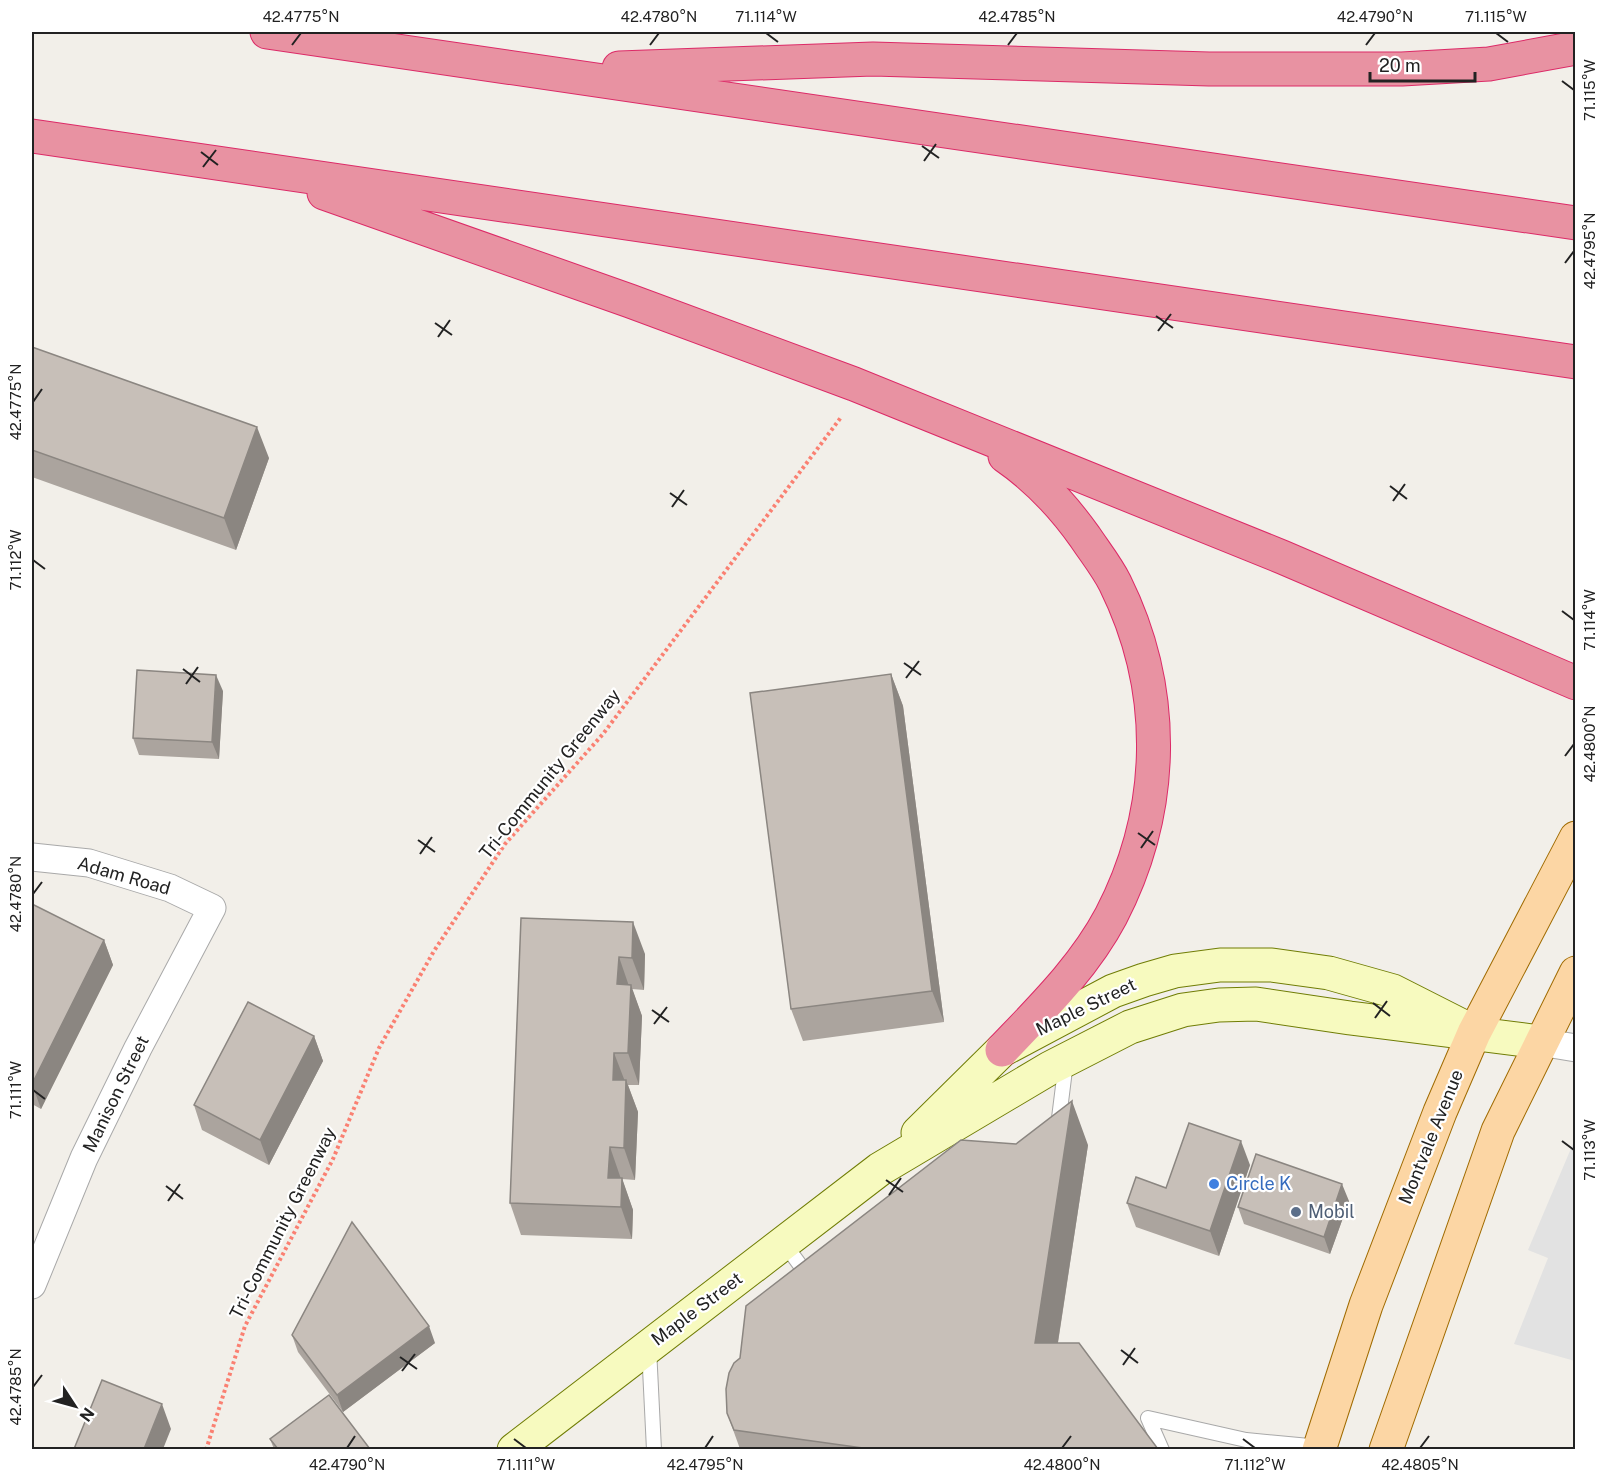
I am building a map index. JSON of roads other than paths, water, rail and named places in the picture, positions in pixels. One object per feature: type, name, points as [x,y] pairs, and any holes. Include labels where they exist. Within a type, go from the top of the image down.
[{"type":"highway","points":[[267,32],[1575,223]]},
{"type":"highway","points":[[533,70],[873,60],[1209,69],[1402,69],[1489,64],[1575,48]]},
{"type":"highway","points":[[32,136],[1575,362]]},
{"type":"highway","points":[[251,168],[641,305],[854,384],[1282,557],[1575,682]]},
{"type":"highway","points":[[930,415],[978,439],[1016,463],[1054,498],[1080,530],[1114,580],[1130,615],[1141,649],[1151,703],[1154,749],[1153,785],[1137,856],[1124,888],[1087,956],[1044,1007],[1002,1050]]},
{"type":"main road","name":"Montvale Avenue","points":[[1319,1448],[1366,1305],[1440,1112],[1474,1033],[1575,838]]},
{"type":"main road","points":[[1386,1449],[1498,1131],[1575,973]]},
{"type":"street","name":"Adam Road","points":[[32,857],[89,862],[170,888],[213,908]]},
{"type":"street","name":"Manison Street","points":[[32,1285],[84,1158],[138,1048],[213,908]]},
{"type":"street","name":"Maple Street","points":[[514,1449],[648,1346],[798,1258],[880,1169],[1002,1050],[1113,991],[1175,971],[1220,966],[1272,965],[1302,968],[1376,985],[1413,1000],[1474,1033]]},
{"type":"street","name":"Maple Street","points":[[880,1169],[1066,1060],[1130,1027],[1183,1010],[1219,1005],[1256,1004],[1540,1042]]},
{"type":"street","points":[[1540,1042],[1575,1048]]},
{"type":"lane","points":[[1057,1136],[1066,1060]]},
{"type":"lane","points":[[795,1281],[798,1258]]},
{"type":"lane","points":[[648,1346],[654,1449]]},
{"type":"lane","points":[[1162,1449],[1148,1418],[1246,1440],[1319,1448]]},
{"type":"place","name":"Circle K","points":[[1214,1184]]},
{"type":"place","name":"Mobil","points":[[1296,1212]]}]
